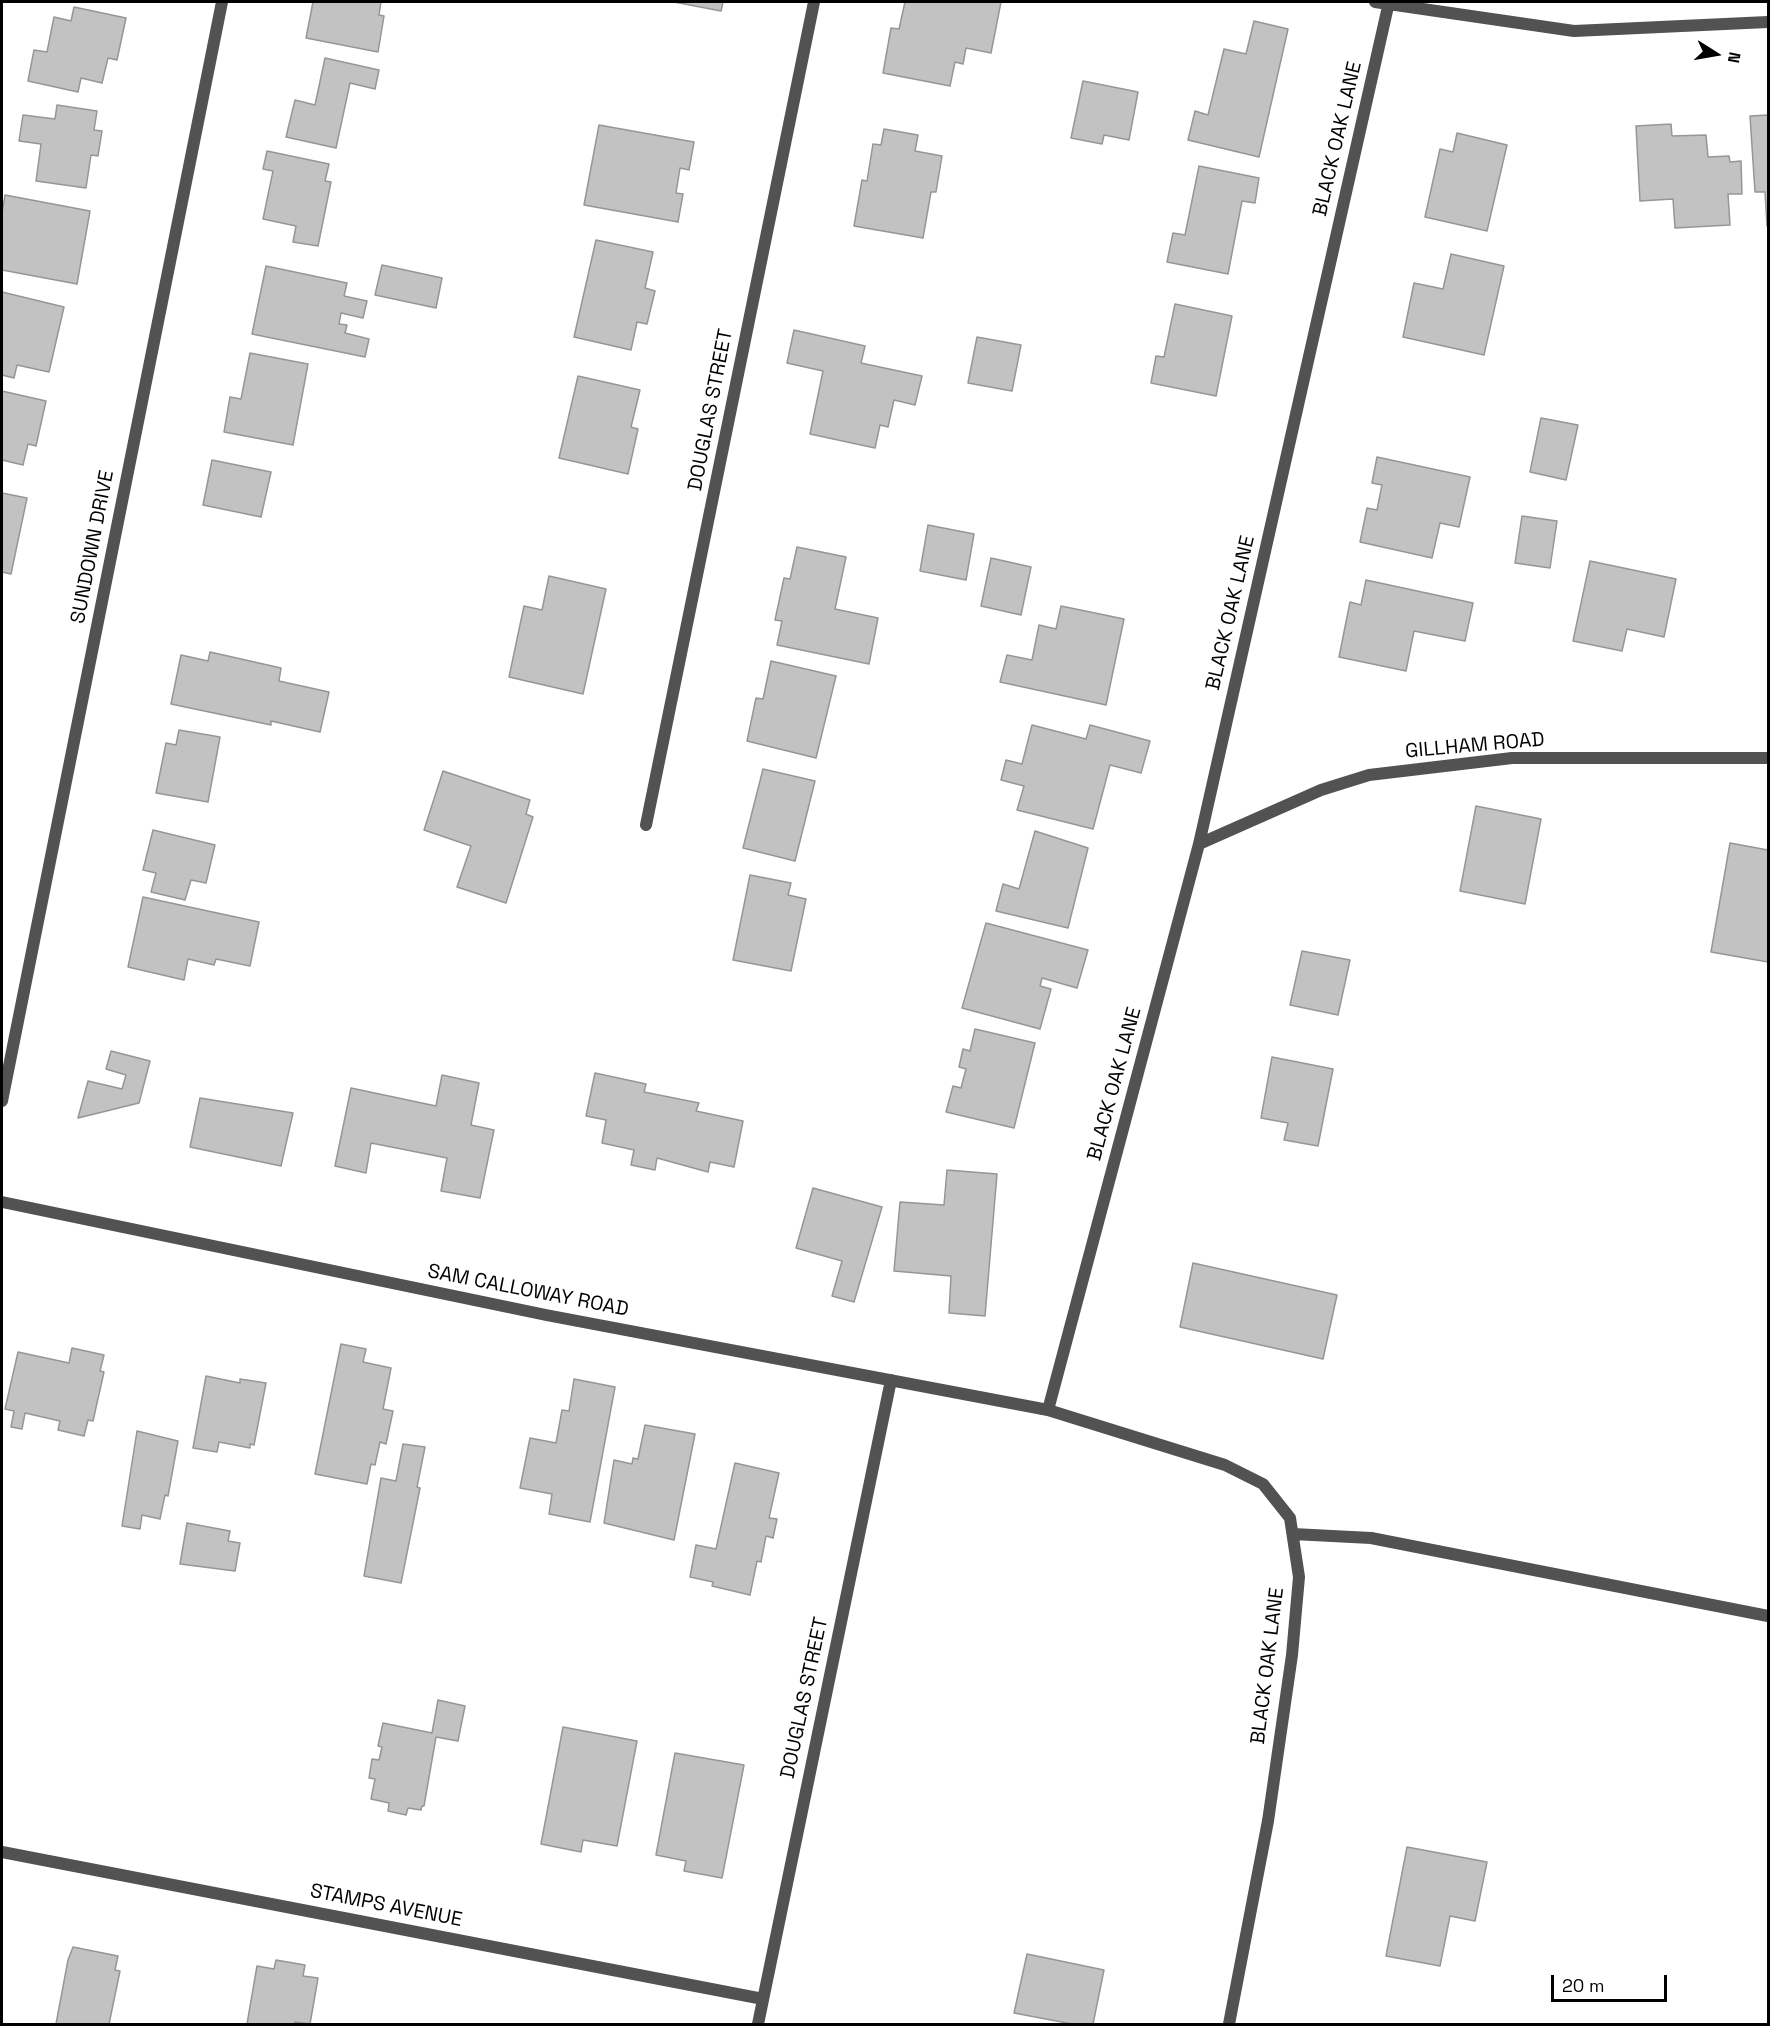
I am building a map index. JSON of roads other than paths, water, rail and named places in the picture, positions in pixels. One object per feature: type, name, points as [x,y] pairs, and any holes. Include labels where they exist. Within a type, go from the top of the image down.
[{"type":"street","name":"SUNDOWN DRIVE","points":[[2,1101],[222,2]]},
{"type":"street","name":"DOUGLAS STREET","points":[[646,825],[814,2]]},
{"type":"street","points":[[1375,2],[1575,31],[1768,22]]},
{"type":"street","name":"BLACK OAK LANE","points":[[1229,2025],[1268,1821],[1293,1655],[1299,1576],[1290,1518],[1263,1484],[1225,1465],[1048,1410],[1199,844],[1389,3]]},
{"type":"street","name":"GILLHAM ROAD","points":[[1199,844],[1321,790],[1369,776],[1512,758],[1768,758]]},
{"type":"street","name":"SAM CALLOWAY ROAD","points":[[2,1202],[546,1315],[1048,1410]]},
{"type":"street","name":"DOUGLAS STREET","points":[[758,2025],[891,1380]]},
{"type":"street","points":[[1293,1534],[1371,1538],[1768,1616]]},
{"type":"street","name":"STAMPS AVENUE","points":[[2,1852],[764,1999]]}]
